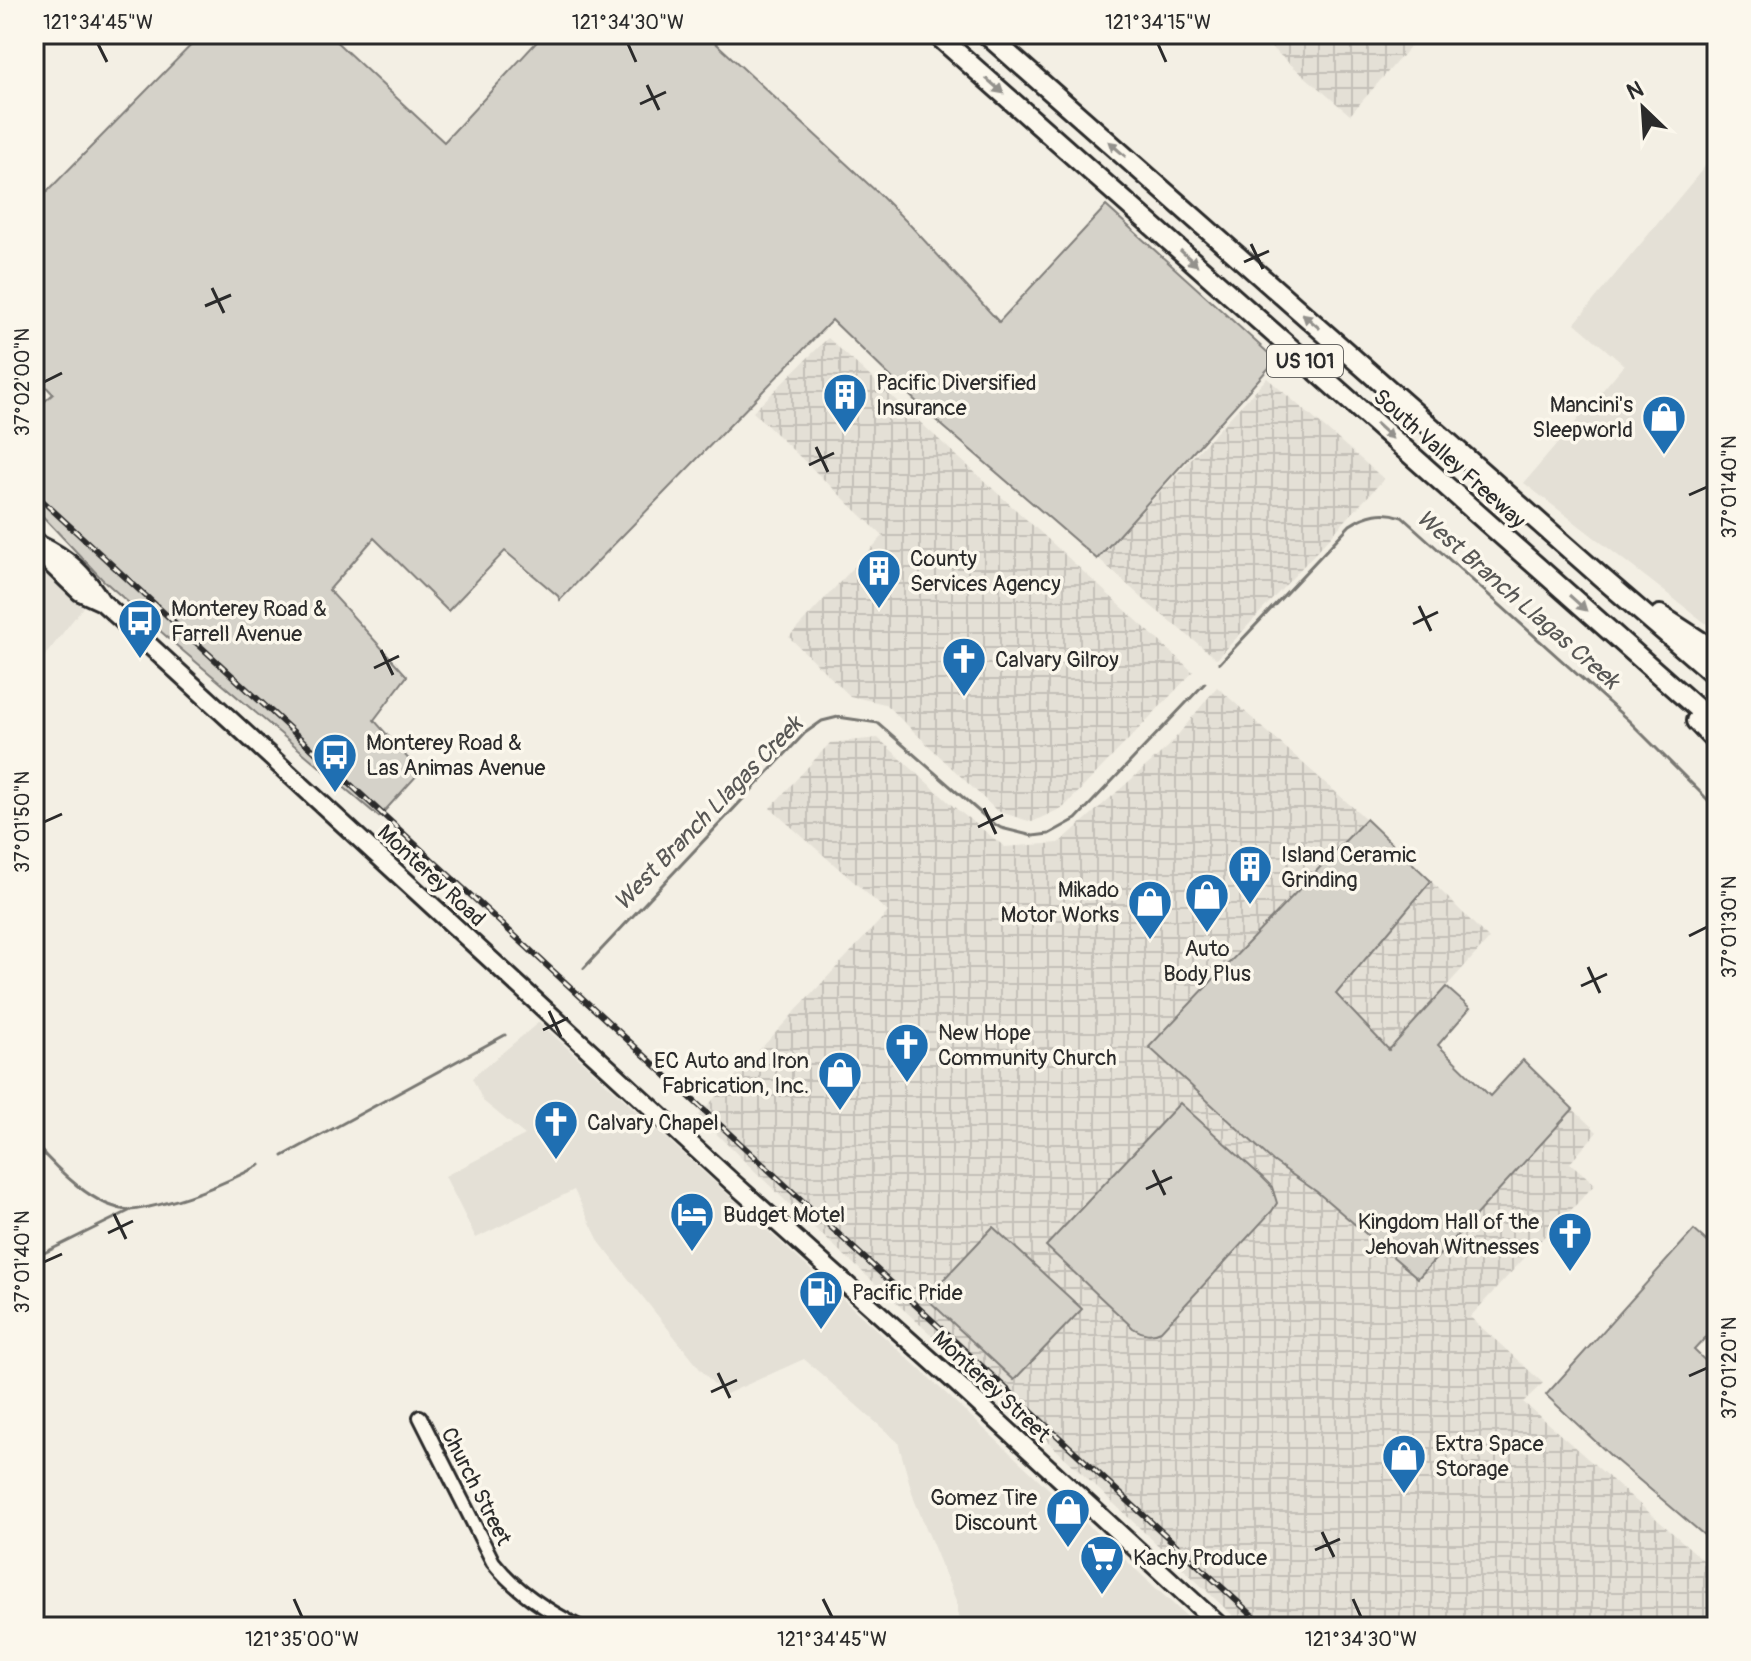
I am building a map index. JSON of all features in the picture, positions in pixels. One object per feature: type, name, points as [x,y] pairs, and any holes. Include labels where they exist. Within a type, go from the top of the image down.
[{"type":"highway","name":"South Valley Freeway","points":[[936,34],[1717,726]]},
{"type":"highway","name":"South Valley Freeway","points":[[986,34],[1717,677]]},
{"type":"highway","points":[[1601,577],[1717,652]]},
{"type":"highway","points":[[1674,689],[1717,743]]},
{"type":"main road","name":"Monterey Road","points":[[37,542],[61,555],[89,581],[102,602],[731,1181]]},
{"type":"main road","name":"Monterey Street","points":[[731,1181],[911,1341],[1221,1627]]},
{"type":"street","name":"Church Street","points":[[420,1417],[493,1562],[531,1600],[579,1627]]},
{"type":"shaded area","points":[[202,34],[328,34],[444,142],[544,34],[706,34],[879,194],[999,322],[1106,206],[1276,360],[1097,559],[930,415],[832,320],[560,600],[505,551],[448,611],[374,538],[329,590],[407,676],[374,720],[420,772],[379,817],[102,579],[34,507],[34,411],[53,394],[34,374],[34,205]]},
{"type":"shaded area","points":[[1255,34],[1421,34],[1350,115]]},
{"type":"shaded area","points":[[1717,152],[1717,632],[1524,483],[1624,365],[1575,323]]},
{"type":"shaded area","points":[[828,338],[1193,672],[1064,807],[1032,822],[997,811],[885,704],[850,696],[789,637],[883,536],[753,412]]},
{"type":"shaded area","points":[[1267,378],[1384,479],[1217,659],[1098,558]]},
{"type":"shaded area","points":[[34,562],[83,607],[34,670]]},
{"type":"shaded area","points":[[1217,687],[1366,819],[1150,1047],[1273,1161],[1317,1192],[1418,1277],[1573,1109],[1597,1132],[1570,1163],[1595,1184],[1470,1317],[1543,1383],[1523,1402],[1717,1572],[1717,1627],[1245,1627],[797,1212],[698,1116],[888,912],[770,808],[830,743],[878,738],[954,807],[1005,847],[1059,843],[1168,747]]},
{"type":"shaded area","points":[[1366,819],[1431,881],[1336,994],[1389,1050],[1446,987],[1470,1008],[1438,1045],[1490,1096],[1523,1060],[1573,1109],[1418,1278],[1317,1192],[1273,1161],[1149,1047]]},
{"type":"shaded area","points":[[1431,881],[1489,939],[1389,1050],[1335,993]]},
{"type":"shaded area","points":[[539,1022],[1198,1627],[964,1627],[914,1499],[898,1442],[804,1359],[724,1395],[600,1243],[574,1190],[476,1238],[445,1176],[525,1135],[483,1101],[472,1078]]},
{"type":"shaded area","points":[[1180,1103],[1272,1187],[1277,1203],[1161,1331],[1147,1334],[1133,1328],[1046,1246]]},
{"type":"shaded area","points":[[993,1227],[1082,1309],[1014,1380],[926,1298]]},
{"type":"shaded area","points":[[1694,1230],[1712,1246],[1717,1244],[1717,1325],[1694,1350],[1717,1372],[1714,1397],[1717,1400],[1717,1546],[1611,1456],[1546,1395]]},
{"type":"waterway","name":"West Branch Llagas Creek","points":[[1220,663],[1350,525],[1375,514],[1402,517],[1628,720],[1717,809]]},
{"type":"waterway","name":"West Branch Llagas Creek","points":[[584,968],[805,733],[822,721],[838,717],[878,723],[991,822],[1001,828],[1033,836],[1049,834],[1076,819],[1205,683]]},
{"type":"waterway","name":"West Branch Llagas Creek","points":[[283,1156],[505,1035]]},
{"type":"waterway","name":"West Branch Llagas Creek","points":[[34,1143],[77,1186],[116,1208],[130,1210],[192,1195],[260,1165]]},
{"type":"waterway","points":[[34,1258],[131,1210]]},
{"type":"railway","points":[[34,493],[1265,1627]]},
{"type":"place","name":"Pacific Diversified Insurance","points":[[845,434]]},
{"type":"place","name":"Mancini's Sleepworld","points":[[1664,456]]},
{"type":"place","name":"County Services Agency","points":[[879,610]]},
{"type":"place","name":"Monterey Road & Farrell Avenue","points":[[140,660]]},
{"type":"place","name":"Calvary Gilroy","points":[[964,698]]},
{"type":"place","name":"Monterey Road & Las Animas Avenue","points":[[335,794]]},
{"type":"place","name":"Island Ceramic Grinding","points":[[1250,906]]},
{"type":"place","name":"Auto Body Plus","points":[[1207,934]]},
{"type":"place","name":"Mikado Motor Works","points":[[1150,941]]},
{"type":"place","name":"New Hope Community Church","points":[[907,1084]]},
{"type":"place","name":"EC Auto and Iron Fabrication, Inc.","points":[[840,1112]]},
{"type":"place","name":"Calvary Chapel","points":[[556,1161]]},
{"type":"place","name":"Budget Motel","points":[[692,1253]]},
{"type":"place","name":"Kingdom Hall of the Jehovah Witnesses","points":[[1570,1273]]},
{"type":"place","name":"Pacific Pride","points":[[821,1331]]},
{"type":"place","name":"Extra Space Storage","points":[[1404,1495]]},
{"type":"place","name":"Gomez Tire Discount","points":[[1068,1549]]},
{"type":"place","name":"Kachy Produce","points":[[1102,1596]]}]
